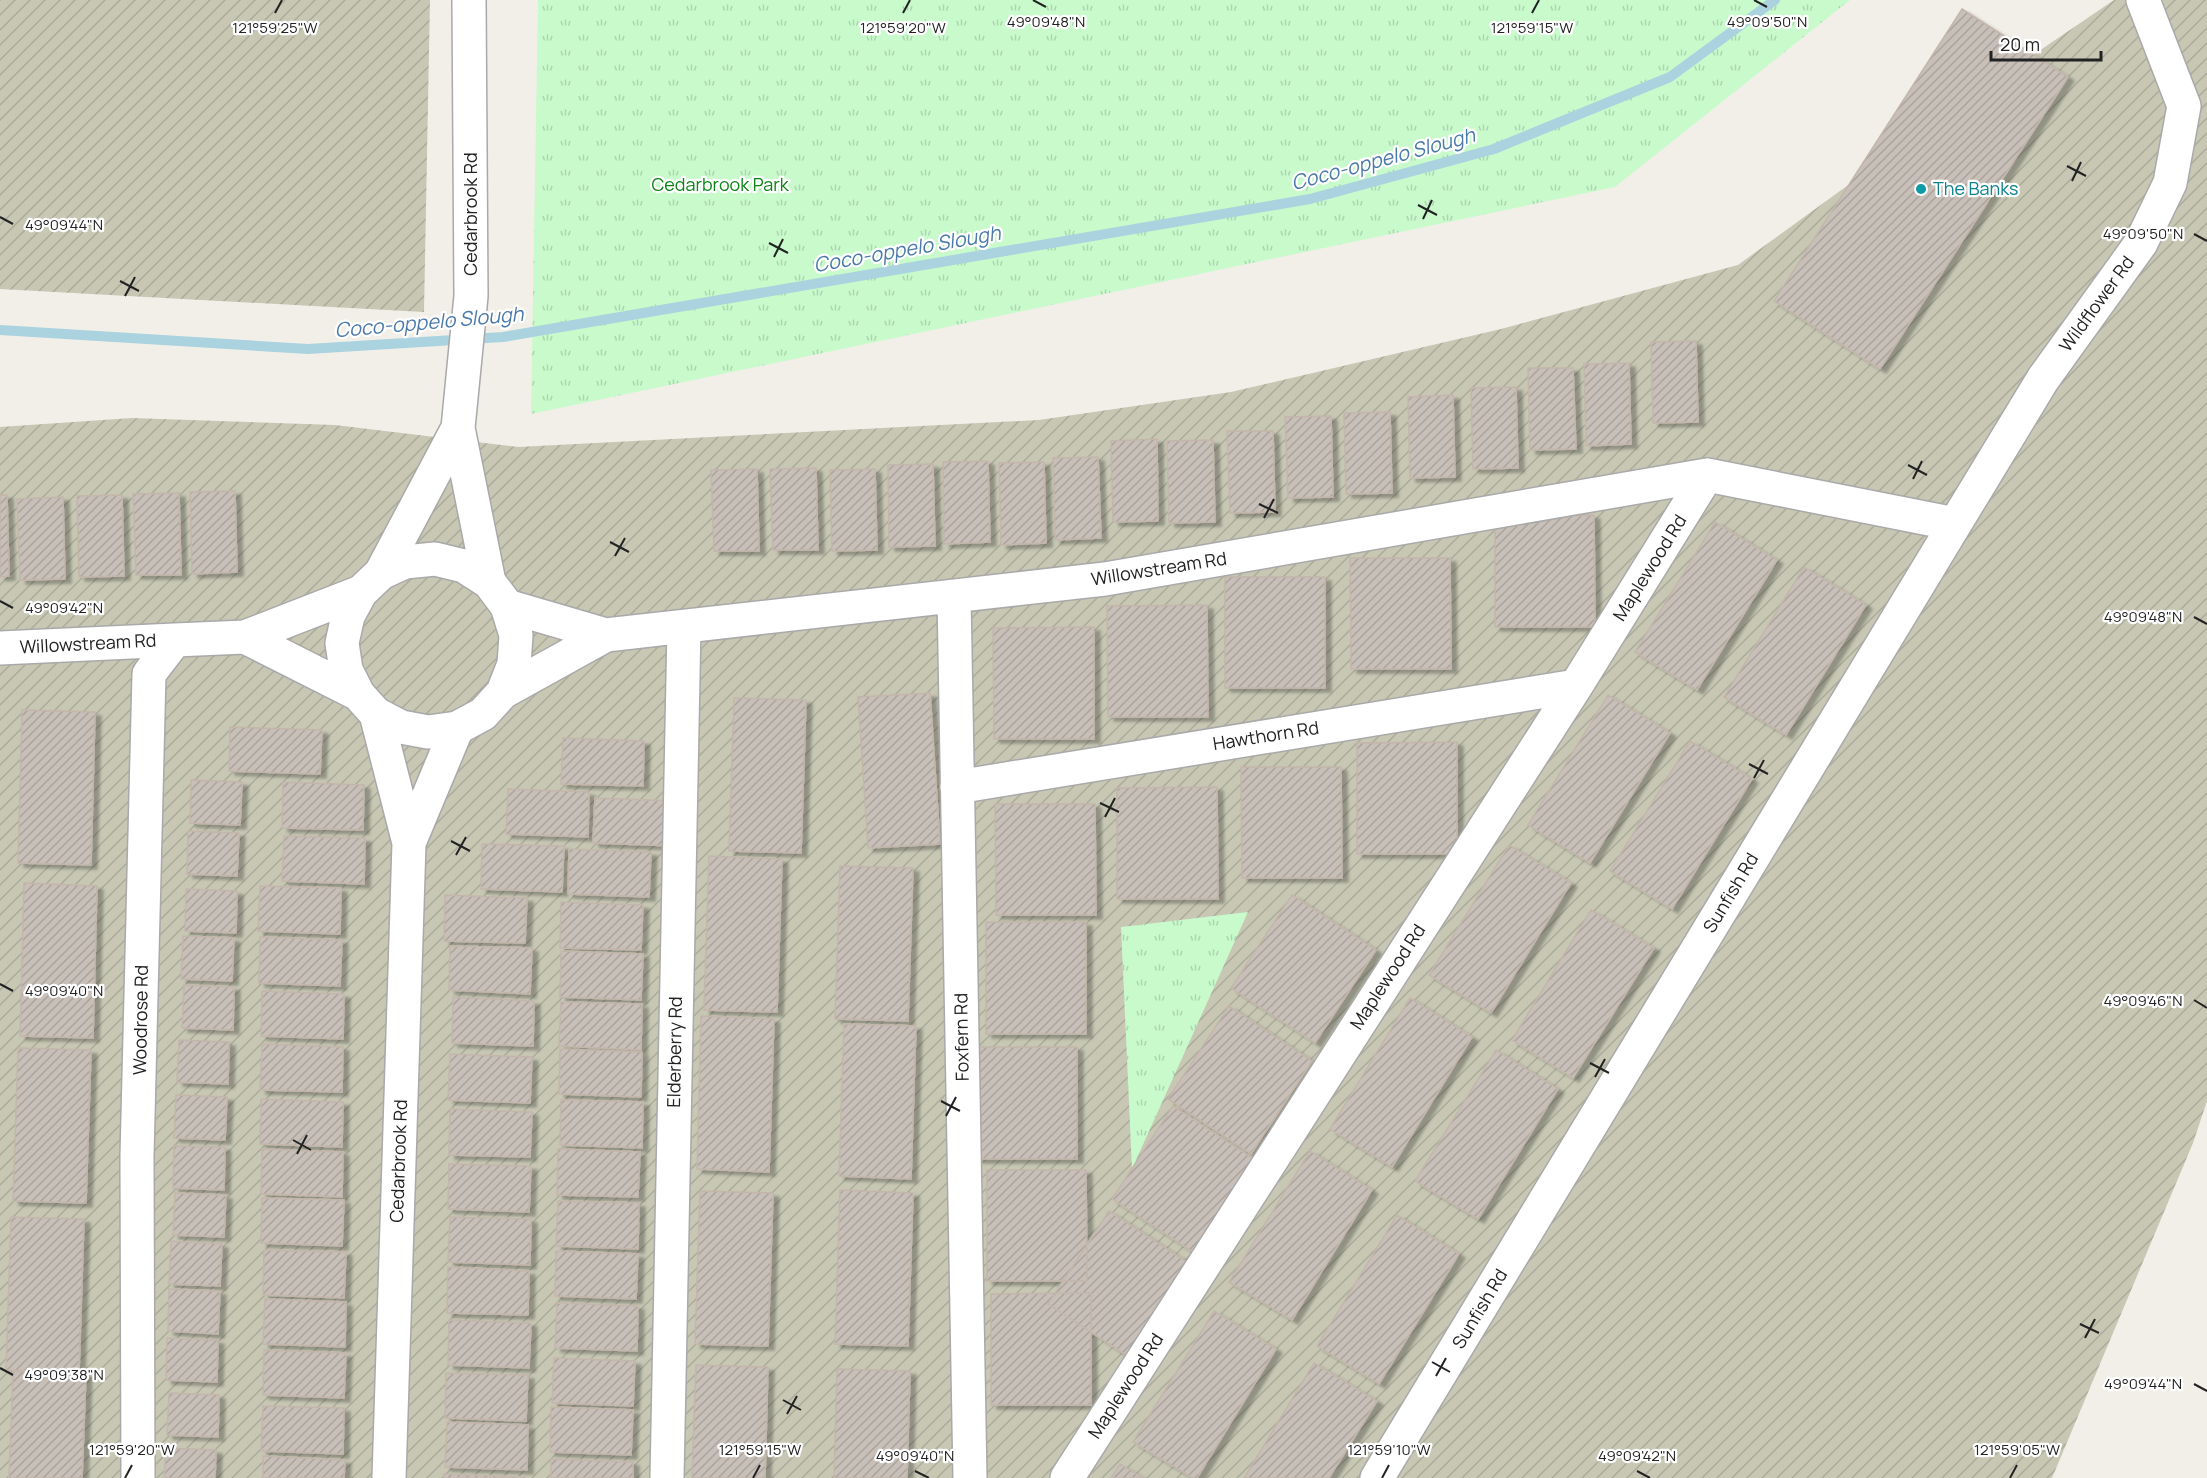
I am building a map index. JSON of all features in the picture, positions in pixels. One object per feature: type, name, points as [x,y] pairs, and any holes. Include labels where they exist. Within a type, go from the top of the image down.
[{"type":"street","name":"Cedarbrook Rd","points":[[458,428],[471,296],[469,0]]},
{"type":"street","name":"Wildflower Rd","points":[[1955,524],[2043,379],[2141,243],[2170,183],[2184,106],[2143,0]]},
{"type":"street","points":[[409,843],[367,704],[346,670],[342,643],[348,616],[371,583],[458,428]]},
{"type":"street","points":[[458,428],[498,594],[516,634],[514,664],[503,692]]},
{"type":"street","points":[[1707,475],[1955,524]]},
{"type":"street","name":"Willowstream Rd","points":[[606,635],[1105,579],[1707,475]]},
{"type":"street","name":"Maplewood Rd","points":[[1067,1478],[1576,686],[1707,475]]},
{"type":"street","name":"Sunfish Rd","points":[[1377,1478],[1955,524]]},
{"type":"street","points":[[176,640],[245,637],[371,583],[405,561],[435,559],[464,566],[498,594],[606,635]]},
{"type":"street","name":"Foxfern Rd","points":[[954,596],[970,1478]]},
{"type":"street","name":"Elderberry Rd","points":[[667,1478],[684,627]]},
{"type":"street","points":[[245,637],[367,704],[400,727],[428,732],[457,728],[483,714],[503,692],[606,635]]},
{"type":"street","name":"Willowstream Rd","points":[[0,648],[176,640]]},
{"type":"street","name":"Woodrose Rd","points":[[138,1478],[138,1144],[149,674],[176,640]]},
{"type":"street","name":"Hawthorn Rd","points":[[957,787],[1576,686]]},
{"type":"street","points":[[409,843],[457,728]]},
{"type":"street","name":"Cedarbrook Rd","points":[[389,1478],[409,843]]},
{"type":"shaded area","points":[[0,0],[430,0],[424,312],[0,289]]},
{"type":"shaded area","points":[[2114,0],[2207,0],[2207,1101],[2193,1143],[2052,1478],[0,1478],[0,427],[132,418],[335,425],[518,447],[1039,420],[1231,392],[1501,329],[1738,265],[1932,124]]},
{"type":"green space","name":"Cedarbrook Park","points":[[538,0],[1850,0],[1615,187],[531,414]]},
{"type":"green space","points":[[1248,912],[1132,1169],[1121,927]]},
{"type":"building","name":"The Banks","points":[[1962,9],[2068,77],[1880,369],[1774,301]]},
{"type":"building","points":[[1696,341],[1698,422],[1653,423],[1651,342]]},
{"type":"building","points":[[1629,363],[1631,444],[1586,446],[1584,364]]},
{"type":"building","points":[[1528,368],[1573,368],[1576,449],[1530,450]]},
{"type":"building","points":[[1516,387],[1518,468],[1473,469],[1471,388]]},
{"type":"building","points":[[1453,395],[1455,477],[1410,478],[1408,397]]},
{"type":"building","points":[[1390,412],[1392,493],[1346,494],[1344,413]]},
{"type":"building","points":[[1331,416],[1333,497],[1288,498],[1285,417]]},
{"type":"building","points":[[1227,431],[1273,431],[1275,512],[1230,513]]},
{"type":"building","points":[[1157,439],[1158,521],[1113,522],[1111,441]]},
{"type":"building","points":[[1213,440],[1215,522],[1169,523],[1167,441]]},
{"type":"building","points":[[1098,457],[1101,538],[1055,540],[1053,458]]},
{"type":"building","points":[[988,461],[990,542],[944,544],[943,462]]},
{"type":"building","points":[[1044,462],[1046,543],[1001,545],[999,463]]},
{"type":"building","points":[[933,464],[935,546],[889,547],[888,465]]},
{"type":"building","points":[[816,468],[818,550],[773,550],[770,469]]},
{"type":"building","points":[[757,469],[759,551],[714,551],[711,470]]},
{"type":"building","points":[[875,469],[877,550],[832,551],[830,470]]},
{"type":"building","points":[[235,491],[237,572],[192,574],[190,492]]},
{"type":"building","points":[[179,493],[181,575],[136,575],[133,494]]},
{"type":"building","points":[[0,495],[7,495],[9,576],[0,577]]},
{"type":"building","points":[[122,495],[124,576],[79,577],[77,496]]},
{"type":"building","points":[[63,497],[65,579],[20,580],[17,499]]},
{"type":"building","points":[[1594,515],[1595,627],[1495,627],[1495,516]]},
{"type":"building","points":[[1715,522],[1777,560],[1697,690],[1635,652]]},
{"type":"building","points":[[1350,558],[1450,558],[1451,669],[1351,669]]},
{"type":"building","points":[[1804,567],[1866,605],[1786,735],[1724,697]]},
{"type":"building","points":[[1225,577],[1325,577],[1325,688],[1225,688]]},
{"type":"building","points":[[1207,605],[1208,717],[1108,717],[1107,606]]},
{"type":"building","points":[[1094,627],[1094,739],[994,739],[993,628]]},
{"type":"building","points":[[930,693],[940,844],[868,848],[858,697]]},
{"type":"building","points":[[1608,695],[1670,733],[1590,863],[1528,825]]},
{"type":"building","points":[[734,698],[806,700],[801,853],[729,851]]},
{"type":"building","points":[[22,710],[95,712],[91,865],[18,863]]},
{"type":"building","points":[[230,727],[322,730],[320,774],[229,771]]},
{"type":"building","points":[[563,738],[644,741],[643,786],[561,784]]},
{"type":"building","points":[[1690,741],[1752,779],[1672,909],[1610,871]]},
{"type":"building","points":[[1457,742],[1457,854],[1357,854],[1357,743]]},
{"type":"building","points":[[1241,767],[1341,767],[1342,878],[1242,878]]},
{"type":"building","points":[[191,780],[242,782],[240,825],[190,823]]},
{"type":"building","points":[[283,782],[364,785],[363,830],[282,828]]},
{"type":"building","points":[[1217,787],[1218,899],[1117,899],[1117,788]]},
{"type":"building","points":[[508,789],[589,792],[588,837],[506,834]]},
{"type":"building","points":[[595,798],[676,801],[675,846],[593,843]]},
{"type":"building","points":[[995,804],[1095,804],[1096,915],[996,915]]},
{"type":"building","points":[[188,831],[239,833],[237,876],[187,874]]},
{"type":"building","points":[[284,836],[365,838],[364,884],[282,881]]},
{"type":"building","points":[[482,844],[564,846],[562,892],[481,889]]},
{"type":"building","points":[[1509,845],[1571,883],[1491,1013],[1429,975]]},
{"type":"building","points":[[569,849],[651,852],[649,897],[568,894]]},
{"type":"building","points":[[709,856],[782,859],[777,1012],[704,1010]]},
{"type":"building","points":[[840,866],[913,868],[908,1021],[835,1019]]},
{"type":"building","points":[[24,883],[97,886],[93,1038],[20,1036]]},
{"type":"building","points":[[260,886],[341,888],[340,934],[258,931]]},
{"type":"building","points":[[186,889],[237,891],[236,933],[185,931]]},
{"type":"building","points":[[445,895],[527,898],[525,943],[444,941]]},
{"type":"building","points":[[1292,895],[1376,950],[1315,1043],[1231,988]]},
{"type":"building","points":[[561,902],[643,905],[641,950],[560,948]]},
{"type":"building","points":[[1591,910],[1654,948],[1573,1078],[1512,1040]]},
{"type":"building","points":[[986,922],[1086,922],[1086,1034],[986,1034]]},
{"type":"building","points":[[183,936],[234,938],[232,981],[181,979]]},
{"type":"building","points":[[260,937],[342,940],[340,986],[259,983]]},
{"type":"building","points":[[450,946],[532,948],[530,994],[449,990]]},
{"type":"building","points":[[561,951],[643,954],[641,1000],[560,997]]},
{"type":"building","points":[[184,985],[234,987],[233,1030],[182,1028]]},
{"type":"building","points":[[262,991],[344,994],[343,1039],[261,1036]]},
{"type":"building","points":[[453,997],[534,1001],[533,1046],[452,1043]]},
{"type":"building","points":[[1410,998],[1472,1037],[1392,1167],[1330,1129]]},
{"type":"building","points":[[561,1002],[642,1004],[641,1050],[559,1046]]},
{"type":"building","points":[[1229,1006],[1312,1061],[1251,1154],[1168,1099]]},
{"type":"building","points":[[701,1016],[774,1019],[769,1172],[697,1169]]},
{"type":"building","points":[[844,1024],[916,1026],[911,1179],[839,1176]]},
{"type":"building","points":[[179,1040],[229,1042],[228,1084],[177,1082]]},
{"type":"building","points":[[262,1044],[343,1047],[342,1092],[260,1090]]},
{"type":"building","points":[[977,1047],[1077,1047],[1077,1159],[977,1159]]},
{"type":"building","points":[[18,1048],[91,1050],[86,1203],[13,1201]]},
{"type":"building","points":[[560,1049],[642,1052],[641,1097],[559,1094]]},
{"type":"building","points":[[1496,1050],[1558,1089],[1478,1219],[1415,1181]]},
{"type":"building","points":[[450,1054],[532,1057],[530,1103],[448,1100]]},
{"type":"building","points":[[176,1095],[227,1097],[225,1140],[174,1138]]},
{"type":"building","points":[[261,1099],[343,1102],[342,1147],[260,1144]]},
{"type":"building","points":[[561,1100],[643,1102],[642,1148],[560,1145]]},
{"type":"building","points":[[1173,1106],[1257,1161],[1196,1254],[1112,1199]]},
{"type":"building","points":[[450,1109],[532,1112],[530,1157],[449,1155]]},
{"type":"building","points":[[174,1146],[225,1147],[224,1190],[173,1188]]},
{"type":"building","points":[[262,1149],[343,1152],[342,1197],[261,1194]]},
{"type":"building","points":[[558,1149],[640,1152],[638,1197],[557,1195]]},
{"type":"building","points":[[1310,1151],[1372,1190],[1292,1320],[1229,1282]]},
{"type":"building","points":[[449,1164],[531,1166],[529,1212],[448,1209]]},
{"type":"building","points":[[987,1170],[1086,1170],[1087,1281],[987,1281]]},
{"type":"building","points":[[840,1190],[913,1193],[908,1346],[835,1344]]},
{"type":"building","points":[[700,1191],[773,1193],[768,1346],[695,1344]]},
{"type":"building","points":[[175,1193],[226,1195],[224,1237],[173,1235]]},
{"type":"building","points":[[262,1198],[344,1200],[342,1246],[261,1243]]},
{"type":"building","points":[[558,1201],[639,1203],[638,1249],[556,1246]]},
{"type":"building","points":[[1109,1211],[1193,1266],[1132,1359],[1048,1304]]},
{"type":"building","points":[[1397,1215],[1459,1254],[1379,1384],[1317,1346]]},
{"type":"building","points":[[11,1217],[84,1219],[79,1372],[6,1370]]},
{"type":"building","points":[[450,1217],[531,1219],[530,1265],[448,1262]]},
{"type":"building","points":[[171,1241],[222,1244],[220,1286],[169,1284]]},
{"type":"building","points":[[264,1250],[346,1252],[344,1298],[263,1295]]},
{"type":"building","points":[[556,1251],[638,1254],[636,1299],[555,1296]]},
{"type":"building","points":[[448,1267],[529,1271],[528,1315],[447,1313]]},
{"type":"building","points":[[169,1289],[220,1291],[218,1334],[168,1331]]},
{"type":"building","points":[[1091,1293],[1091,1405],[991,1405],[991,1294]]},
{"type":"building","points":[[265,1299],[346,1302],[345,1347],[263,1344]]},
{"type":"building","points":[[557,1303],[638,1306],[637,1351],[555,1348]]},
{"type":"building","points":[[1214,1311],[1276,1349],[1197,1478],[1193,1478],[1133,1442]]},
{"type":"building","points":[[449,1320],[531,1323],[529,1368],[448,1365]]},
{"type":"building","points":[[167,1338],[218,1340],[217,1382],[166,1380]]},
{"type":"building","points":[[264,1350],[346,1353],[344,1398],[263,1395]]},
{"type":"building","points":[[554,1358],[635,1361],[633,1406],[552,1403]]},
{"type":"building","points":[[1314,1363],[1377,1401],[1329,1478],[1244,1478]]},
{"type":"building","points":[[696,1365],[768,1367],[765,1478],[692,1478]]},
{"type":"building","points":[[837,1369],[910,1371],[907,1478],[834,1478]]},
{"type":"building","points":[[13,1371],[86,1373],[82,1478],[9,1478]]},
{"type":"building","points":[[446,1373],[528,1375],[526,1421],[445,1418]]},
{"type":"building","points":[[169,1393],[219,1395],[218,1437],[167,1435]]},
{"type":"building","points":[[263,1406],[344,1408],[343,1454],[261,1451]]},
{"type":"building","points":[[551,1407],[633,1410],[631,1455],[550,1452]]},
{"type":"building","points":[[447,1422],[528,1425],[527,1470],[445,1467]]},
{"type":"building","points":[[166,1448],[216,1450],[215,1478],[164,1478]]},
{"type":"building","points":[[263,1456],[345,1460],[344,1478],[263,1478]]},
{"type":"building","points":[[551,1459],[633,1462],[633,1478],[551,1478]]},
{"type":"building","points":[[1120,1464],[1143,1478],[1111,1478]]},
{"type":"building","points":[[444,1474],[526,1477],[526,1478],[444,1478]]},
{"type":"waterway","name":"Coco-oppelo Slough","points":[[0,330],[308,349],[503,337],[1310,199],[1494,149],[1670,77],[1775,0]]},
{"type":"place","name":"The Banks","points":[[1921,189]]}]
